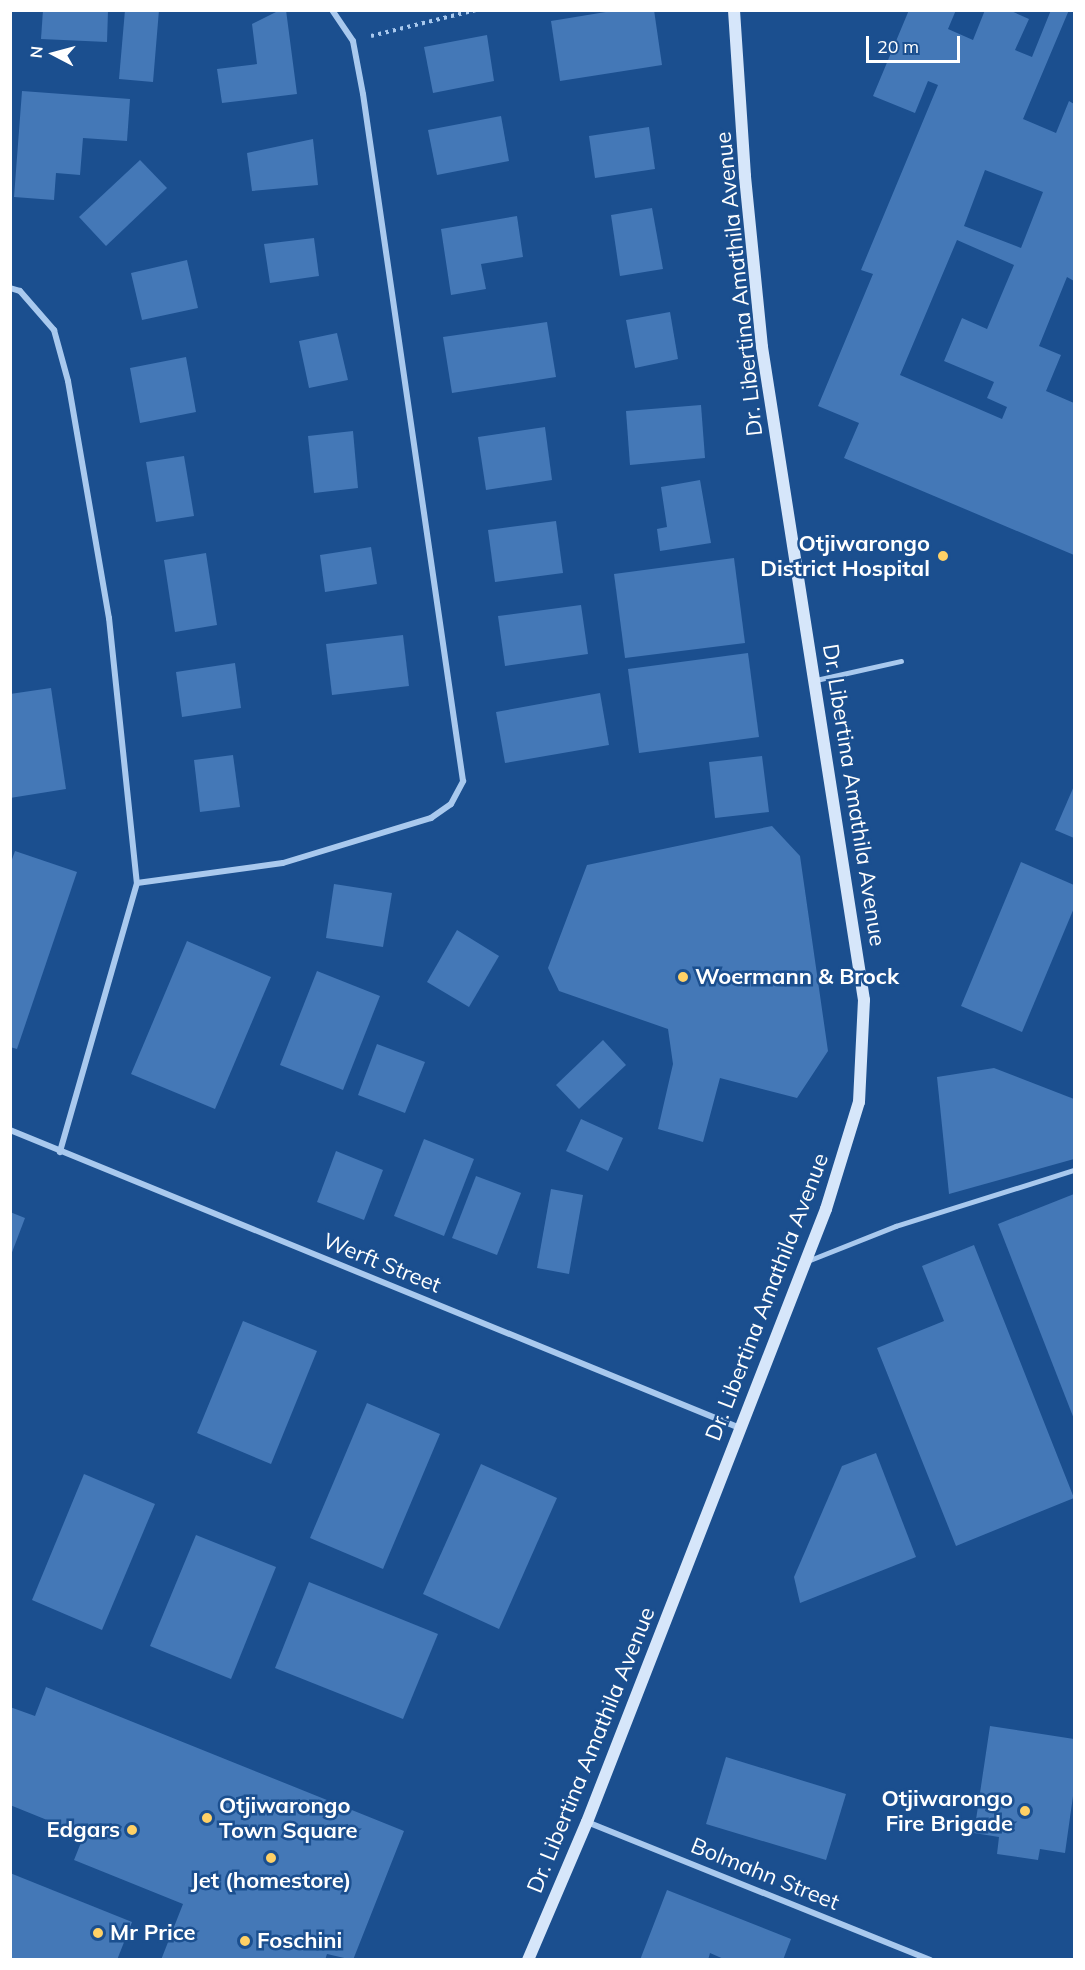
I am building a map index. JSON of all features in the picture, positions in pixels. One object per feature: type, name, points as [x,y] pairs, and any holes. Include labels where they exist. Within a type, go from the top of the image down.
[{"type":"street","points":[[137,883],[283,863],[431,818],[451,804],[463,781],[353,40],[332,10]]},
{"type":"street","name":"Dr. Libertina Amathila Avenue","points":[[528,1959],[587,1822],[806,1261],[826,1209],[859,1102],[864,1000],[816,680],[762,347],[745,176],[734,10]]},
{"type":"street","points":[[10,288],[20,291],[54,330],[68,381],[108,618],[137,883],[60,1152]]},
{"type":"street","name":"Werft Street","points":[[10,1130],[740,1428]]},
{"type":"street","name":"Bolmahn Street","points":[[587,1822],[930,1959]]},
{"type":"lane","points":[[816,680],[901,661]]},
{"type":"lane","points":[[806,1261],[896,1226],[1074,1170]]},
{"type":"path","points":[[353,40],[476,10]]},
{"type":"building","points":[[43,10],[108,10],[107,42],[41,39]]},
{"type":"building","points":[[125,10],[159,10],[153,82],[119,79]]},
{"type":"building","points":[[280,10],[286,10],[297,94],[222,103],[217,69],[257,64],[252,24]]},
{"type":"building","points":[[618,10],[654,10],[662,65],[560,81],[551,21]]},
{"type":"building","points":[[909,10],[956,10],[948,29],[973,40],[985,10],[1009,10],[1029,19],[1015,50],[1032,57],[1051,10],[1069,10],[1023,119],[1056,133],[1069,101],[1074,104],[1074,281],[1067,277],[1039,346],[1061,355],[1046,391],[1074,403],[1074,555],[844,458],[859,423],[818,406],[873,274],[861,270],[938,85],[928,81],[915,113],[873,96]],"holes":[[[985,170],[1043,192],[1021,248],[964,226]],[[957,240],[1014,265],[987,329],[962,318],[944,361],[994,382],[987,398],[1007,407],[1002,419],[900,375]]]},
{"type":"building","points":[[487,35],[494,81],[433,93],[424,47]]},
{"type":"building","points":[[22,91],[130,99],[127,141],[83,138],[80,175],[56,173],[54,200],[14,197]]},
{"type":"building","points":[[501,116],[509,161],[437,175],[428,130]]},
{"type":"building","points":[[649,127],[655,169],[595,178],[589,136]]},
{"type":"building","points":[[313,139],[318,185],[252,191],[247,153]]},
{"type":"building","points":[[140,160],[167,188],[106,246],[79,217]]},
{"type":"building","points":[[652,208],[663,269],[620,276],[611,215]]},
{"type":"building","points":[[517,216],[523,257],[481,264],[486,289],[451,295],[441,229]]},
{"type":"building","points":[[314,238],[319,276],[270,283],[264,244]]},
{"type":"building","points":[[187,260],[198,308],[142,320],[131,273]]},
{"type":"building","points":[[670,312],[678,359],[635,368],[626,320]]},
{"type":"building","points":[[547,322],[556,377],[452,393],[443,337]]},
{"type":"building","points":[[337,333],[348,380],[309,388],[299,341]]},
{"type":"building","points":[[186,357],[196,412],[140,423],[130,368]]},
{"type":"building","points":[[701,405],[705,458],[630,465],[626,411]]},
{"type":"building","points":[[545,427],[552,480],[486,490],[478,437]]},
{"type":"building","points":[[353,431],[358,488],[314,493],[308,436]]},
{"type":"building","points":[[184,456],[194,516],[156,522],[146,462]]},
{"type":"building","points":[[700,480],[711,543],[660,551],[657,529],[667,527],[661,487]]},
{"type":"building","points":[[556,521],[563,573],[495,582],[488,530]]},
{"type":"building","points":[[371,547],[377,584],[325,592],[320,555]]},
{"type":"building","points":[[206,553],[217,625],[175,632],[164,560]]},
{"type":"building","points":[[734,558],[745,643],[625,658],[614,574]]},
{"type":"building","points":[[581,605],[588,654],[505,666],[498,616]]},
{"type":"building","points":[[403,635],[409,686],[332,695],[326,644]]},
{"type":"building","points":[[748,653],[759,737],[639,753],[628,669]]},
{"type":"building","points":[[235,663],[241,708],[182,717],[176,672]]},
{"type":"building","points":[[51,688],[66,789],[10,798],[10,694]]},
{"type":"building","points":[[600,693],[609,745],[505,763],[496,712]]},
{"type":"building","points":[[233,755],[240,807],[200,812],[194,760]]},
{"type":"building","points":[[762,756],[769,812],[715,818],[709,762]]},
{"type":"building","points":[[1074,786],[1074,838],[1055,830]]},
{"type":"building","points":[[772,826],[800,856],[828,1051],[797,1098],[720,1078],[703,1142],[658,1129],[673,1064],[668,1029],[559,991],[548,968],[587,865]]},
{"type":"building","points":[[15,851],[77,872],[17,1049],[10,1047],[10,865]]},
{"type":"building","points":[[1021,862],[1074,885],[1074,908],[1022,1032],[961,1006]]},
{"type":"building","points":[[334,884],[392,893],[383,947],[326,938]]},
{"type":"building","points":[[457,930],[499,956],[469,1007],[427,982]]},
{"type":"building","points":[[187,941],[271,977],[215,1109],[131,1074]]},
{"type":"building","points":[[317,971],[380,996],[343,1090],[280,1065]]},
{"type":"building","points":[[603,1040],[626,1065],[579,1109],[556,1085]]},
{"type":"building","points":[[377,1044],[425,1062],[405,1113],[358,1095]]},
{"type":"building","points":[[994,1068],[1074,1099],[1074,1159],[949,1194],[937,1077]]},
{"type":"building","points":[[581,1119],[623,1138],[608,1171],[566,1151]]},
{"type":"building","points":[[424,1139],[474,1159],[444,1236],[394,1216]]},
{"type":"building","points":[[336,1151],[383,1170],[364,1220],[317,1202]]},
{"type":"building","points":[[476,1176],[521,1193],[497,1255],[452,1238]]},
{"type":"building","points":[[551,1189],[583,1195],[569,1274],[537,1268]]},
{"type":"building","points":[[1074,1194],[1074,1419],[998,1224]]},
{"type":"building","points":[[10,1212],[25,1218],[11,1255],[10,1255]]},
{"type":"building","points":[[974,1245],[1074,1498],[956,1546],[877,1348],[944,1321],[922,1266]]},
{"type":"building","points":[[243,1321],[317,1351],[271,1464],[197,1433]]},
{"type":"building","points":[[367,1403],[440,1434],[383,1569],[310,1538]]},
{"type":"building","points":[[876,1453],[916,1557],[800,1603],[794,1577],[842,1466]]},
{"type":"building","points":[[481,1464],[557,1498],[499,1629],[423,1594]]},
{"type":"building","points":[[84,1474],[155,1504],[102,1630],[32,1600]]},
{"type":"building","points":[[196,1535],[276,1567],[231,1679],[150,1646]]},
{"type":"building","points":[[309,1582],[438,1634],[403,1719],[275,1668]]},
{"type":"building","name":"Otjiwarongo Town Square","points":[[46,1687],[404,1831],[353,1960],[327,1954],[325,1960],[161,1960],[183,1904],[74,1860],[84,1835],[10,1805],[10,1707],[35,1716]]},
{"type":"building","name":"Otjiwarongo Fire Brigade","points":[[990,1726],[1074,1739],[1074,1789],[1065,1853],[1040,1849],[1038,1860],[997,1854],[999,1837],[974,1833]]},
{"type":"building","points":[[726,1757],[846,1794],[826,1860],[706,1824]]},
{"type":"building","points":[[10,1873],[132,1922],[117,1960],[10,1960]]},
{"type":"building","points":[[667,1890],[791,1939],[783,1960],[726,1960],[710,1953],[708,1960],[640,1960]]},
{"type":"place","name":"Otjiwarongo District Hospital","points":[[943,556]]},
{"type":"place","name":"Woermann & Brock","points":[[683,977]]},
{"type":"place","name":"Otjiwarongo Fire Brigade","points":[[1025,1811]]},
{"type":"place","name":"Otjiwarongo Town Square","points":[[207,1818]]},
{"type":"place","name":"Edgars","points":[[132,1830]]},
{"type":"place","name":"Jet (homestore)","points":[[271,1858]]},
{"type":"place","name":"Mr Price","points":[[98,1933]]},
{"type":"place","name":"Foschini","points":[[245,1941]]}]
